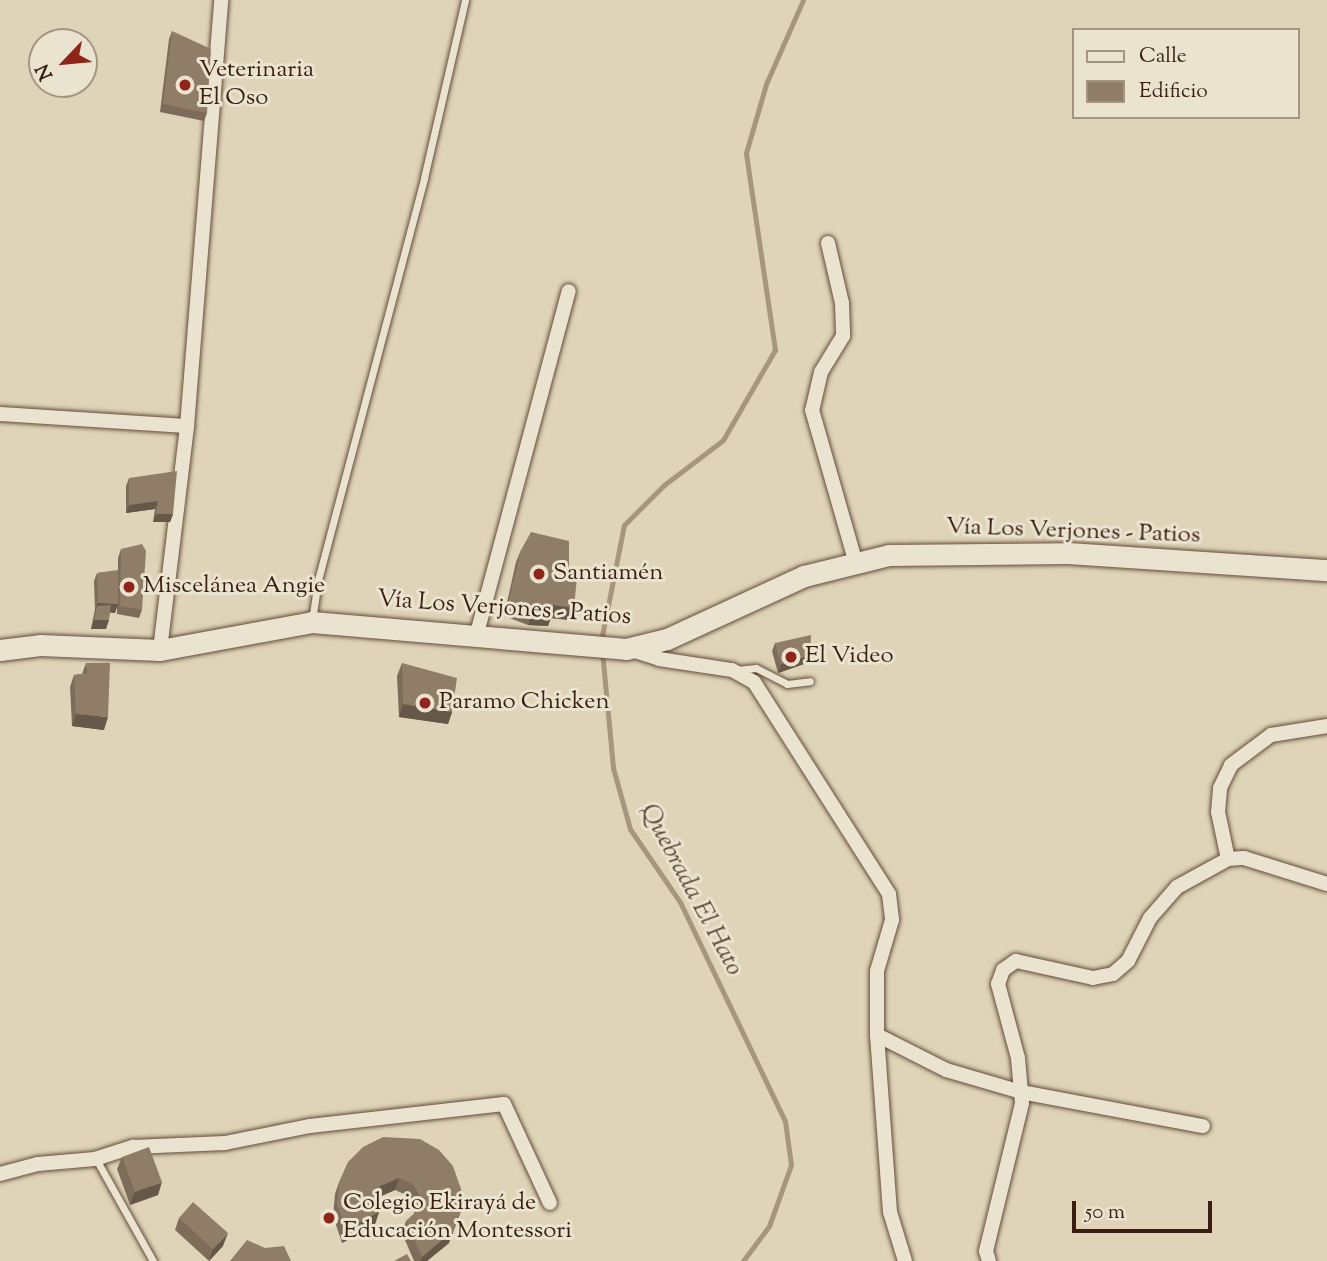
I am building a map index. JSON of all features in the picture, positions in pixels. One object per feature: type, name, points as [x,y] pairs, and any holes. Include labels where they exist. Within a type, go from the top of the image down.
[{"type":"street","points":[[160,650],[187,426],[221,0]]},
{"type":"street","points":[[828,243],[842,303],[843,336],[821,372],[812,410],[856,563]]},
{"type":"street","points":[[476,637],[569,291]]},
{"type":"street","points":[[0,414],[187,426]]},
{"type":"street","name":"Vía Los Verjones - Patios","points":[[0,650],[40,645],[160,650],[312,622],[611,647],[667,639],[804,576],[889,555],[1068,553],[1327,570]]},
{"type":"street","points":[[611,647],[659,659],[732,670],[754,682],[888,894],[892,920],[877,971],[877,1035],[890,1212],[905,1261]]},
{"type":"street","points":[[1228,859],[1218,812],[1220,788],[1231,765],[1271,736],[1327,726]]},
{"type":"street","points":[[989,1261],[986,1251],[1021,1092],[1018,1058],[998,984],[1003,970],[1016,961],[1093,978],[1114,974],[1128,961],[1150,918],[1177,887],[1228,859],[1244,859],[1327,884]]},
{"type":"street","points":[[877,1035],[946,1070],[1021,1092],[1203,1126]]},
{"type":"street","points":[[0,1174],[38,1164],[95,1159],[133,1147],[225,1143],[310,1126],[504,1104],[550,1203]]},
{"type":"lane","points":[[312,622],[318,580],[424,178],[465,0]]},
{"type":"lane","points":[[732,670],[756,668],[787,684],[810,681]]},
{"type":"lane","points":[[95,1159],[153,1261]]},
{"type":"building","name":"Veterinaria El Oso","points":[[172,31],[211,49],[207,113],[163,104]]},
{"type":"building","points":[[177,471],[173,514],[156,514],[158,501],[129,505],[129,478]]},
{"type":"building","name":"Santiamén","points":[[531,532],[569,541],[569,575],[577,577],[574,608],[553,605],[553,614],[533,613],[508,604],[521,550]]},
{"type":"building","name":"Miscelánea Angie","points":[[142,544],[146,551],[142,610],[120,606],[121,549]]},
{"type":"building","points":[[118,570],[118,604],[98,603],[97,573]]},
{"type":"building","points":[[111,605],[109,620],[94,620],[97,606]]},
{"type":"building","points":[[811,635],[810,655],[781,664],[775,643]]},
{"type":"building","points":[[86,663],[110,663],[108,717],[76,714],[74,675],[87,673]]},
{"type":"building","points":[[402,663],[457,678],[452,712],[403,704]]},
{"type":"building","points":[[383,1137],[420,1139],[439,1150],[453,1166],[461,1189],[461,1211],[453,1231],[422,1257],[406,1221],[417,1211],[420,1196],[413,1184],[399,1178],[380,1186],[376,1201],[379,1212],[346,1230],[337,1204],[339,1182],[348,1162],[363,1147]]},
{"type":"building","points":[[149,1147],[162,1182],[135,1192],[122,1157]]},
{"type":"building","points":[[193,1202],[228,1233],[213,1249],[179,1218]]},
{"type":"building","points":[[247,1240],[265,1248],[284,1246],[291,1261],[230,1261]]},
{"type":"building","points":[[407,1254],[411,1261],[394,1261]]},
{"type":"waterway","name":"Quebrada El Hato","points":[[601,641],[624,525],[664,485],[723,440],[775,350],[746,153],[766,84],[803,0]]},
{"type":"waterway","name":"Quebrada El Hato","points":[[602,651],[613,768],[630,829],[680,902],[785,1121],[791,1165],[769,1226],[743,1261]]},
{"type":"place","name":"Veterinaria El Oso","points":[[185,85]]},
{"type":"place","name":"Santiamén","points":[[539,574]]},
{"type":"place","name":"Miscelánea Angie","points":[[129,587]]},
{"type":"place","name":"El Video","points":[[791,657]]},
{"type":"place","name":"Paramo Chicken","points":[[425,703]]},
{"type":"place","name":"Colegio Ekirayá de Educación Montessori","points":[[329,1218]]}]
